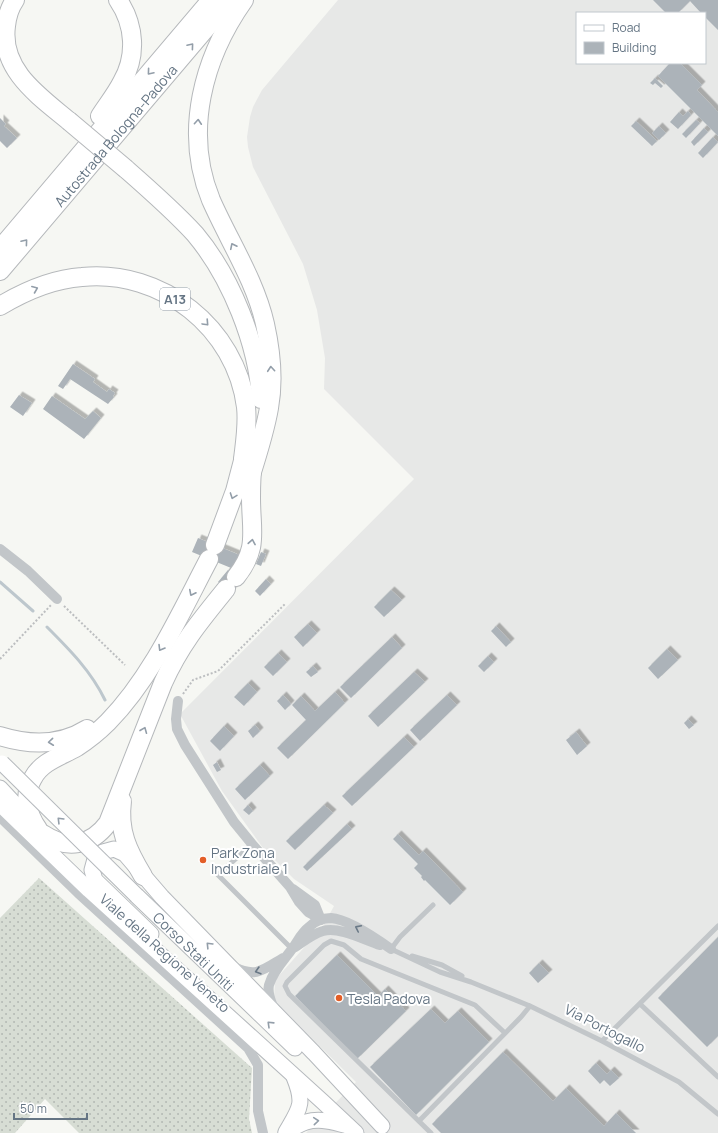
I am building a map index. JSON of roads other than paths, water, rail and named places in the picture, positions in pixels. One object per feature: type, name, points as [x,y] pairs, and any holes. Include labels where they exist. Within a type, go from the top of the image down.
[{"type":"highway","points":[[16,0],[7,18],[4,35],[9,58],[14,68],[29,86],[165,204],[195,235],[215,262],[227,282],[242,314],[258,372],[261,400],[262,416],[251,475],[253,538],[250,552],[243,568],[201,619],[173,661],[108,823],[98,834],[85,841],[67,844],[56,841],[41,831],[31,818],[27,806],[28,791],[33,778],[46,764],[80,746],[107,723],[124,705],[148,671],[174,626],[212,552],[235,491],[261,400]]},
{"type":"highway","points":[[37,206],[78,149],[123,81],[129,65],[133,46],[130,23],[118,0]]},
{"type":"highway","name":"Autostrada Bologna-Padova","points":[[0,249],[211,0]]},
{"type":"highway","name":"Autostrada Bologna-Padova","points":[[0,271],[230,0]]},
{"type":"highway","points":[[244,0],[225,30],[212,61],[200,103],[197,134],[205,180],[217,212],[253,286],[262,312],[267,338],[271,394],[264,434],[251,475]]},
{"type":"highway","name":"A13","points":[[0,306],[40,286],[72,278],[94,276],[106,276],[134,281],[158,290],[183,303],[203,319],[214,333],[224,347],[236,371],[243,394],[247,419],[243,459]]},
{"type":"highway","points":[[0,736],[14,741],[46,742],[63,740],[78,735],[105,717],[148,671]]},
{"type":"highway","points":[[130,767],[120,817],[127,846],[144,876]]},
{"type":"main road","name":"Corso Stati Uniti","points":[[1,762],[137,896],[277,1030],[386,1129]]},
{"type":"main road","points":[[0,788],[101,891],[151,934]]},
{"type":"main road","name":"Corso Stati Uniti","points":[[1,809],[352,1129]]},
{"type":"main road","points":[[323,1102],[98,884],[93,875],[93,864],[98,855],[103,852],[114,850],[125,854],[227,964],[386,1129]]},
{"type":"main road","points":[[294,1076],[300,1096],[300,1104],[286,1133],[305,1122],[317,1120],[327,1120],[352,1129]]},
{"type":"street","points":[[0,549],[57,599]]},
{"type":"street","points":[[178,701],[176,719],[177,729],[185,745],[234,822],[290,887],[299,902],[308,912],[321,919],[324,930],[316,933],[264,969],[253,973],[244,972],[227,964]]},
{"type":"street","name":"Viale della Regione Veneto","points":[[1,809],[78,893],[248,1048],[258,1065],[258,1111],[263,1133]]},
{"type":"street","name":"Via Portogallo","points":[[321,919],[332,918],[344,921],[369,934],[391,949]]},
{"type":"street","points":[[278,1016],[269,998],[271,978],[300,935],[321,919]]},
{"type":"street","name":"Via Portogallo","points":[[324,930],[333,929],[344,932],[391,949]]},
{"type":"lane","points":[[252,844],[218,875],[289,952]]},
{"type":"lane","points":[[391,949],[400,937],[433,905]]},
{"type":"lane","points":[[602,1041],[718,926]]},
{"type":"lane","points":[[431,1133],[289,994],[285,986],[294,974],[324,944],[331,941],[339,943],[361,958],[475,1005],[505,1033]]},
{"type":"lane","name":"Via Portogallo","points":[[391,949],[440,972],[471,982],[530,1006],[602,1041],[679,1082],[718,1114]]},
{"type":"lane","points":[[640,1004],[718,1077]]},
{"type":"lane","points":[[419,1121],[530,1006]]},
{"type":"waterway","points":[[0,582],[33,611]]},
{"type":"waterway","points":[[47,627],[86,670],[105,700]]},
{"type":"place","name":"Park Zona Industriale 1","points":[[203,860]]},
{"type":"place","name":"Tesla Padova","points":[[339,998]]}]
